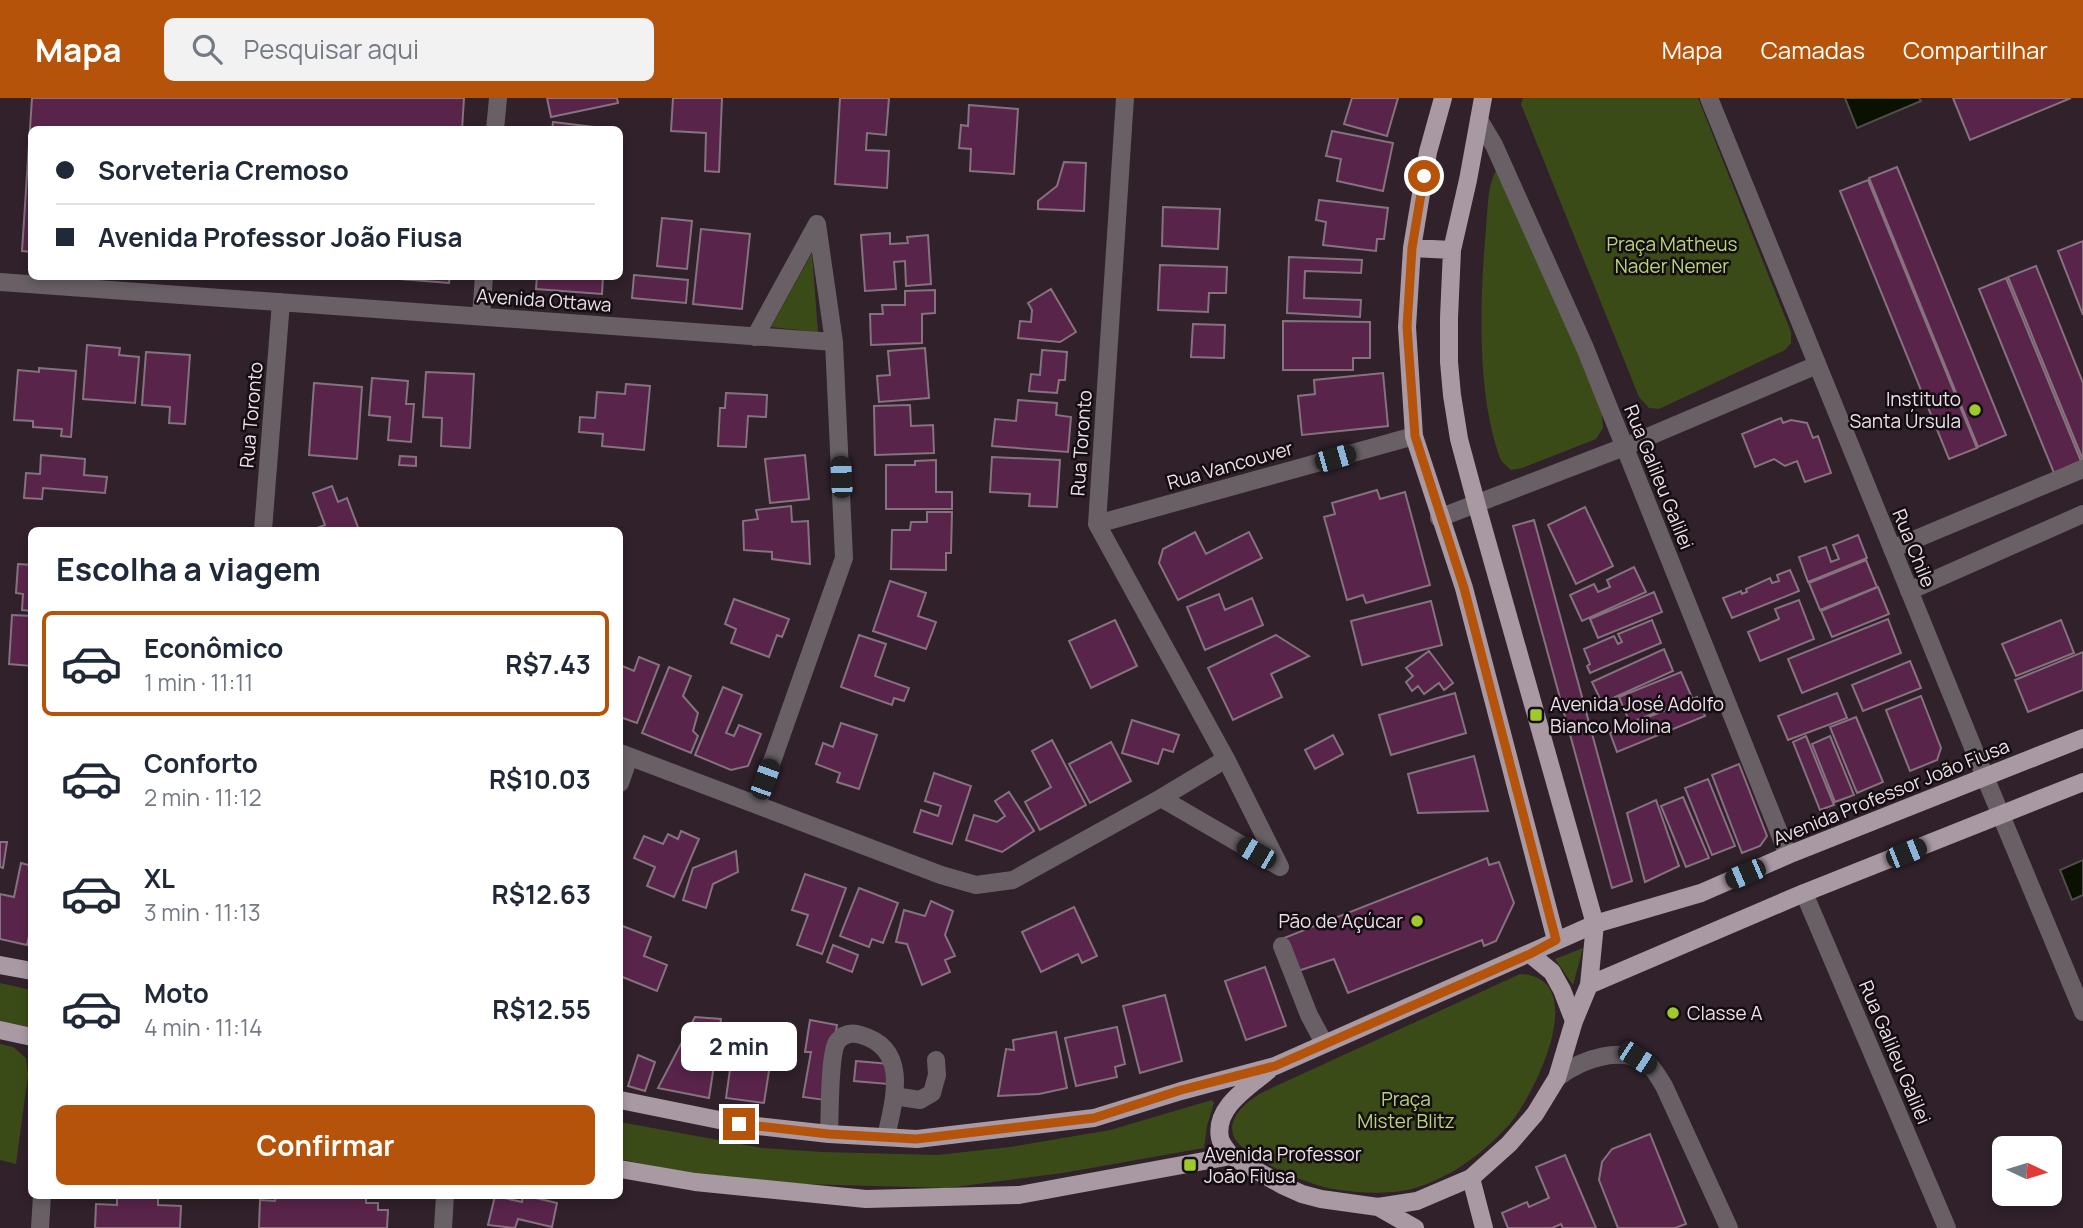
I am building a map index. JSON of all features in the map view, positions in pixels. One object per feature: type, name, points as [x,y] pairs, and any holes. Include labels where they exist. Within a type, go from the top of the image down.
[{"type":"main road","points":[[1443,98],[1428,152],[1412,248],[1407,327],[1415,436],[1439,518],[1464,588],[1556,940]]},
{"type":"main road","points":[[1275,1066],[1230,1102],[1220,1125],[1220,1140],[1231,1156],[1282,1185],[1321,1199],[1378,1207],[1418,1201],[1471,1178],[1527,1124],[1557,1079],[1588,985],[1595,924],[1477,506],[1459,439],[1452,395],[1449,362],[1452,250],[1483,98]]},
{"type":"main road","points":[[1412,248],[1452,250]]},
{"type":"main road","name":"Avenida Professor João Fiusa","points":[[623,1101],[739,1124],[829,1134],[916,1139],[1094,1118],[1181,1090],[1275,1066],[1595,924],[1701,893],[1788,855],[2083,738]]},
{"type":"main road","points":[[1588,985],[1804,893],[2083,782]]},
{"type":"main road","points":[[1530,954],[1552,972],[1574,1021]]},
{"type":"main road","points":[[0,965],[28,970]]},
{"type":"main road","points":[[0,1030],[28,1036]]},
{"type":"main road","points":[[623,1170],[695,1182],[866,1199],[1019,1195],[1231,1156]]},
{"type":"main road","points":[[1471,1178],[1484,1228]]},
{"type":"main road","points":[[1378,1207],[1415,1228]]},
{"type":"street","points":[[495,126],[498,98]]},
{"type":"street","name":"Rua Toronto","points":[[1125,98],[1097,524],[1226,759],[1280,867],[1161,798]]},
{"type":"street","name":"Rua Chile","points":[[1709,98],[1984,777],[2083,1012]]},
{"type":"street","name":"Rua Galileu Galilei","points":[[1479,120],[1494,145],[1551,269],[1788,855]]},
{"type":"street","points":[[755,337],[817,224],[834,342],[844,558],[757,804]]},
{"type":"street","points":[[481,316],[484,280]]},
{"type":"street","name":"Avenida Ottawa","points":[[0,282],[834,342]]},
{"type":"street","name":"Rua Toronto","points":[[263,527],[281,302]]},
{"type":"street","points":[[1439,518],[1477,506],[1624,447],[1817,365]]},
{"type":"street","name":"Rua Vancouver","points":[[1097,524],[1415,436]]},
{"type":"street","points":[[1892,549],[2083,468]]},
{"type":"street","points":[[1909,591],[2083,514]]},
{"type":"street","points":[[624,755],[941,875],[976,885],[1013,880],[1226,759]]},
{"type":"street","name":"Rua Galileu Galilei","points":[[1804,893],[1947,1228]]},
{"type":"street","points":[[1282,946],[1309,1015],[1324,1043]]},
{"type":"street","points":[[829,1134],[836,1044],[844,1035],[855,1033],[868,1037],[884,1048],[894,1062],[894,1096],[886,1137]]},
{"type":"street","points":[[1557,1079],[1571,1067],[1611,1055],[1637,1058],[1653,1068],[1664,1086],[1729,1228]]},
{"type":"street","points":[[894,1096],[920,1100],[932,1093],[937,1075],[936,1060]]},
{"type":"street","points":[[40,1228],[42,1199]]},
{"type":"street","points":[[443,1228],[445,1199]]},
{"type":"green space","name":"Praça Matheus Nader Nemer","points":[[1523,98],[1698,98],[1791,332],[1791,343],[1785,350],[1659,409],[1649,408],[1639,397],[1521,104]]},
{"type":"green space","points":[[1496,170],[1504,173],[1602,413],[1603,428],[1596,439],[1511,470],[1500,458],[1492,432],[1483,374],[1482,284],[1488,206]]},
{"type":"green space","points":[[812,253],[818,332],[771,327]]},
{"type":"green space","points":[[1583,948],[1573,985],[1555,959]]},
{"type":"green space","name":"Praça Mister Blitz","points":[[1520,974],[1542,980],[1553,995],[1555,1016],[1551,1040],[1531,1090],[1508,1126],[1487,1147],[1452,1172],[1402,1191],[1372,1193],[1343,1190],[1323,1187],[1277,1169],[1238,1143],[1233,1134],[1233,1121],[1245,1105],[1261,1093]]},
{"type":"green space","points":[[0,983],[28,989],[28,1026],[0,1021]]},
{"type":"green space","points":[[0,1044],[13,1047],[26,1058],[28,1075],[16,1164],[0,1160]]},
{"type":"green space","points":[[1212,1100],[1214,1103],[1204,1148],[1063,1173],[947,1188],[802,1184],[683,1172],[623,1160],[623,1123],[762,1148],[937,1155],[1010,1147],[1110,1130]]},
{"type":"shaded area","points":[[1845,98],[1919,98],[1921,101],[1857,128]]},
{"type":"shaded area","points":[[2083,860],[2083,895],[2072,900],[2060,870]]},
{"type":"building","points":[[32,98],[464,98],[462,126],[30,126]]},
{"type":"building","points":[[547,98],[617,98],[618,103],[551,117]]},
{"type":"building","points":[[673,98],[722,98],[719,172],[705,171],[706,133],[671,131]]},
{"type":"building","points":[[840,98],[889,98],[886,135],[867,133],[866,150],[889,151],[887,188],[835,184]]},
{"type":"building","points":[[1352,98],[1398,98],[1387,136],[1344,124]]},
{"type":"building","points":[[1953,98],[2071,98],[1970,140]]},
{"type":"building","points":[[969,105],[1018,109],[1014,174],[970,171],[971,149],[959,148],[961,125],[968,126]]},
{"type":"building","points":[[553,122],[586,126],[552,126]]},
{"type":"building","points":[[1332,131],[1393,143],[1383,191],[1337,181],[1341,159],[1326,156]]},
{"type":"building","points":[[28,159],[28,252],[22,251]]},
{"type":"building","points":[[1064,162],[1086,163],[1084,211],[1038,209],[1038,201],[1057,186]]},
{"type":"building","points":[[1897,167],[2006,435],[1978,447],[1869,178]]},
{"type":"building","points":[[1868,180],[1977,448],[1949,459],[1840,191]]},
{"type":"building","points":[[1319,200],[1388,208],[1384,239],[1377,239],[1376,251],[1323,245],[1326,222],[1316,220]]},
{"type":"building","points":[[1163,207],[1220,209],[1218,249],[1162,246]]},
{"type":"building","points":[[662,218],[692,221],[687,269],[657,266]]},
{"type":"building","points":[[701,229],[750,234],[742,309],[693,304]]},
{"type":"building","points":[[890,233],[890,244],[908,243],[907,237],[928,235],[931,284],[906,286],[905,261],[894,262],[896,289],[865,291],[861,235]]},
{"type":"building","points":[[2083,241],[2083,315],[2058,251]]},
{"type":"building","points":[[1289,257],[1362,260],[1361,273],[1305,271],[1304,298],[1361,300],[1360,317],[1287,313]]},
{"type":"building","points":[[1160,265],[1227,267],[1226,293],[1209,293],[1208,312],[1158,310]]},
{"type":"building","points":[[2036,266],[2083,383],[2083,460],[2008,277]]},
{"type":"building","points":[[634,275],[688,280],[686,303],[632,298]]},
{"type":"building","points":[[2006,278],[2081,461],[2054,473],[1979,289]]},
{"type":"building","points":[[411,280],[449,280],[449,283]]},
{"type":"building","points":[[537,280],[603,280],[602,294],[536,289]]},
{"type":"building","points":[[1051,289],[1076,332],[1060,342],[1018,338],[1020,321],[1031,322],[1032,310],[1028,303]]},
{"type":"building","points":[[935,290],[935,313],[922,314],[922,343],[871,345],[870,314],[883,314],[882,305],[905,305],[905,291]]},
{"type":"building","points":[[1283,321],[1370,322],[1370,358],[1353,358],[1353,370],[1283,370]]},
{"type":"building","points":[[1193,324],[1225,325],[1224,358],[1191,357]]},
{"type":"building","points":[[87,345],[120,348],[119,355],[139,357],[135,403],[83,399]]},
{"type":"building","points":[[925,348],[929,398],[879,402],[877,376],[890,375],[888,351]]},
{"type":"building","points":[[1042,350],[1067,352],[1065,380],[1059,380],[1057,393],[1029,391],[1031,374],[1040,375]]},
{"type":"building","points":[[146,352],[190,355],[185,424],[169,423],[170,407],[142,405]]},
{"type":"building","points":[[39,368],[76,371],[71,437],[61,436],[62,429],[33,427],[33,421],[14,420],[18,370],[39,372]]},
{"type":"building","points":[[426,372],[474,374],[470,448],[441,446],[442,418],[423,417]]},
{"type":"building","points":[[1383,373],[1388,426],[1302,435],[1298,396],[1315,394],[1314,380]]},
{"type":"building","points":[[372,378],[408,381],[406,404],[414,404],[411,442],[388,440],[390,417],[369,415]]},
{"type":"building","points":[[314,383],[362,387],[357,459],[309,455]]},
{"type":"building","points":[[626,384],[650,386],[644,450],[602,446],[603,434],[579,432],[580,417],[595,418],[597,392],[625,394]]},
{"type":"building","points":[[726,393],[767,395],[766,417],[748,416],[746,447],[718,446],[720,408],[725,408]]},
{"type":"building","points":[[1018,400],[1057,403],[1056,415],[1071,417],[1068,452],[992,446],[995,419],[1016,421]]},
{"type":"building","points":[[910,405],[911,426],[933,425],[934,453],[875,455],[874,406]]},
{"type":"building","points":[[1781,418],[1783,423],[1791,420],[1807,423],[1813,438],[1818,436],[1831,473],[1805,482],[1797,461],[1785,466],[1774,459],[1755,467],[1742,434]]},
{"type":"building","points":[[41,455],[85,459],[84,475],[107,477],[105,493],[43,488],[42,499],[24,498],[26,473],[40,474]]},
{"type":"building","points":[[805,455],[809,499],[770,503],[765,459]]},
{"type":"building","points":[[400,456],[416,457],[416,466],[399,465]]},
{"type":"building","points":[[992,457],[1060,460],[1057,507],[1029,506],[1030,494],[990,492]]},
{"type":"building","points":[[936,460],[936,492],[952,492],[952,509],[886,509],[886,465],[915,465],[915,461]]},
{"type":"building","points":[[332,486],[338,502],[347,498],[358,527],[320,527],[325,525],[313,493]]},
{"type":"building","points":[[1377,490],[1380,499],[1405,492],[1430,585],[1366,603],[1363,595],[1347,600],[1324,517],[1335,514],[1332,503]]},
{"type":"building","points":[[791,506],[792,522],[808,521],[810,564],[772,559],[772,552],[744,550],[743,521],[758,519],[756,510]]},
{"type":"building","points":[[1585,507],[1613,566],[1576,584],[1548,525]]},
{"type":"building","points":[[927,512],[952,512],[951,553],[946,553],[946,570],[891,569],[892,530],[910,530],[911,522],[927,522]]},
{"type":"building","points":[[1534,520],[1632,881],[1612,888],[1513,526]]},
{"type":"building","points":[[1195,532],[1206,554],[1249,532],[1262,558],[1178,600],[1159,563],[1163,549]]},
{"type":"building","points":[[1858,535],[1867,558],[1808,582],[1799,557],[1826,547],[1831,562],[1839,559],[1833,545]]},
{"type":"building","points":[[1866,560],[1877,587],[1820,610],[1809,583]]},
{"type":"building","points":[[18,564],[28,565],[28,611],[22,610],[23,594],[16,593]]},
{"type":"building","points":[[1634,567],[1646,592],[1582,621],[1570,595],[1594,584],[1598,592],[1610,587],[1607,580]]},
{"type":"building","points":[[1790,570],[1799,591],[1732,618],[1723,598],[1741,591],[1742,594],[1747,592],[1746,589],[1770,578],[1772,583],[1779,581],[1777,575]]},
{"type":"building","points":[[890,581],[926,593],[918,616],[936,622],[926,649],[873,631]]},
{"type":"building","points":[[1878,587],[1889,614],[1832,637],[1821,611]]},
{"type":"building","points":[[1654,592],[1662,612],[1598,638],[1590,619]]},
{"type":"building","points":[[1219,594],[1225,610],[1252,598],[1263,625],[1205,650],[1187,607]]},
{"type":"building","points":[[734,599],[789,619],[782,637],[777,635],[769,657],[731,643],[736,629],[725,624]]},
{"type":"building","points":[[1799,600],[1814,639],[1760,661],[1748,632],[1779,619],[1775,609]]},
{"type":"building","points":[[1431,601],[1442,645],[1362,665],[1351,621]]},
{"type":"building","points":[[12,615],[28,616],[28,666],[9,664]]},
{"type":"building","points":[[1888,619],[1901,653],[1802,693],[1788,659]]},
{"type":"building","points":[[1115,620],[1137,666],[1091,688],[1069,641]]},
{"type":"building","points":[[1652,620],[1661,643],[1590,673],[1587,666],[1590,664],[1584,649],[1614,636],[1618,644],[1622,642],[1618,634]]},
{"type":"building","points":[[2061,620],[2074,653],[2016,676],[2002,644]]},
{"type":"building","points":[[859,635],[886,644],[875,676],[909,688],[904,701],[894,698],[892,705],[841,687]]},
{"type":"building","points":[[1276,635],[1309,656],[1271,674],[1282,697],[1233,720],[1208,668]]},
{"type":"building","points":[[1664,649],[1673,671],[1602,703],[1592,682]]},
{"type":"building","points":[[1429,651],[1453,683],[1444,690],[1439,683],[1424,694],[1418,686],[1412,691],[1406,682],[1413,676],[1406,668]]},
{"type":"building","points":[[2083,652],[2083,690],[2028,712],[2015,680]]},
{"type":"building","points":[[639,657],[659,665],[637,723],[623,718],[623,666],[634,671]]},
{"type":"building","points":[[1910,661],[1921,688],[1863,711],[1852,685]]},
{"type":"building","points":[[669,667],[691,676],[683,696],[698,713],[693,731],[698,736],[691,753],[642,733]]},
{"type":"building","points":[[1681,672],[1692,698],[1630,723],[1619,697]]},
{"type":"building","points":[[723,687],[742,695],[726,733],[734,736],[739,725],[761,734],[748,766],[731,770],[695,755]]},
{"type":"building","points":[[1455,693],[1466,733],[1391,755],[1379,715]]},
{"type":"building","points":[[1837,693],[1847,718],[1788,740],[1778,716]]},
{"type":"building","points":[[1921,696],[1941,748],[1937,760],[1910,771],[1886,710]]},
{"type":"building","points":[[1697,697],[1705,716],[1617,752],[1610,733]]},
{"type":"building","points":[[1856,717],[1883,782],[1857,793],[1830,727]]},
{"type":"building","points":[[1132,720],[1179,735],[1173,752],[1163,749],[1158,764],[1122,753]]},
{"type":"building","points":[[841,723],[877,735],[859,789],[837,782],[840,773],[816,764],[823,743],[833,747]]},
{"type":"building","points":[[1333,735],[1343,754],[1315,769],[1305,750]]},
{"type":"building","points":[[1806,736],[1834,805],[1820,810],[1793,742]]},
{"type":"building","points":[[1830,736],[1854,795],[1835,802],[1812,744]]},
{"type":"building","points":[[1052,740],[1086,805],[1040,830],[1025,802],[1051,787],[1032,751]]},
{"type":"building","points":[[1111,742],[1131,781],[1090,803],[1069,764]]},
{"type":"building","points":[[1474,756],[1488,811],[1418,813],[1408,774]]},
{"type":"building","points":[[1739,764],[1767,836],[1760,846],[1742,853],[1712,775]]},
{"type":"building","points":[[934,773],[971,786],[952,844],[914,832],[921,810],[938,816],[941,806],[925,801]]},
{"type":"building","points":[[1708,779],[1735,846],[1712,855],[1685,788]]},
{"type":"building","points":[[1009,792],[1034,831],[1002,852],[966,840],[974,815],[997,822],[1005,816],[995,801]]},
{"type":"building","points":[[1683,797],[1709,858],[1686,867],[1661,806]]},
{"type":"building","points":[[1656,800],[1679,866],[1645,882],[1627,813]]},
{"type":"building","points":[[681,831],[699,839],[674,897],[647,886],[655,867],[634,858],[644,836],[663,844],[668,834],[678,839]]},
{"type":"building","points":[[0,842],[7,842],[3,868],[0,867]]},
{"type":"building","points":[[736,851],[738,872],[713,884],[706,908],[683,900],[693,868]]},
{"type":"building","name":"Pão de Açúcar","points":[[1487,858],[1489,865],[1499,862],[1514,903],[1496,941],[1484,946],[1482,940],[1348,993],[1334,959],[1298,971],[1284,938]]},
{"type":"building","points":[[21,863],[28,865],[27,945],[0,939],[0,894],[14,897]]},
{"type":"building","points":[[805,874],[846,888],[822,954],[797,945],[808,915],[792,910]]},
{"type":"building","points":[[859,888],[898,903],[883,943],[872,939],[869,947],[840,936]]},
{"type":"building","points":[[931,901],[953,911],[945,935],[955,956],[945,960],[950,972],[922,985],[907,944],[896,942],[904,910],[925,916]]},
{"type":"building","points":[[1074,907],[1097,956],[1082,963],[1078,954],[1041,972],[1022,932]]},
{"type":"building","points":[[623,926],[651,937],[644,956],[667,965],[657,991],[623,977]]},
{"type":"building","points":[[833,945],[858,955],[852,972],[827,962]]},
{"type":"building","points":[[1265,967],[1286,1026],[1246,1040],[1225,981]]},
{"type":"building","points":[[1165,995],[1182,1061],[1140,1073],[1123,1006]]},
{"type":"building","points":[[695,1017],[721,1019],[709,1098],[658,1088]]},
{"type":"building","points":[[810,1020],[837,1025],[825,1100],[803,1097],[811,1052],[805,1052]]},
{"type":"building","points":[[1117,1027],[1125,1064],[1115,1067],[1117,1077],[1076,1086],[1065,1038]]},
{"type":"building","points":[[1056,1032],[1067,1088],[1039,1094],[998,1096],[1006,1049],[1014,1050],[1013,1040]]},
{"type":"building","points":[[739,1033],[767,1037],[766,1044],[773,1045],[764,1103],[726,1098],[734,1041],[738,1041]]},
{"type":"building","points":[[638,1055],[655,1062],[645,1091],[628,1086]]},
{"type":"building","points":[[856,1061],[890,1064],[888,1084],[854,1081]]},
{"type":"building","points":[[1650,1134],[1686,1224],[1675,1228],[1618,1228],[1599,1180],[1602,1162],[1612,1149]]},
{"type":"building","points":[[1565,1155],[1596,1228],[1563,1228],[1561,1224],[1552,1228],[1508,1228],[1502,1213],[1527,1202],[1529,1207],[1549,1198],[1536,1167]]},
{"type":"building","points":[[117,1199],[158,1199],[158,1205],[181,1206],[180,1228],[95,1228],[96,1204],[117,1205]]},
{"type":"building","points":[[366,1199],[366,1203],[378,1203],[378,1210],[388,1210],[387,1228],[259,1228],[260,1200]]},
{"type":"building","points":[[494,1199],[522,1202],[522,1199],[540,1199],[557,1203],[552,1227],[518,1219],[515,1228],[488,1225]]},
{"type":"place","name":"Instituto Santa Úrsula","points":[[1975,410]]},
{"type":"place","name":"Avenida José Adolfo Bianco Molina","points":[[1536,715]]},
{"type":"place","name":"Pão de Açúcar","points":[[1417,921]]},
{"type":"place","name":"Classe A","points":[[1673,1013]]},
{"type":"place","name":"Avenida Professor João Fiusa","points":[[1190,1165]]},
{"type":"route","points":[[739,1124],[829,1134],[916,1139],[1094,1118],[1181,1090],[1275,1066],[1530,954],[1556,940],[1464,588],[1439,518],[1415,436],[1407,327],[1412,248],[1424,176]]}]
